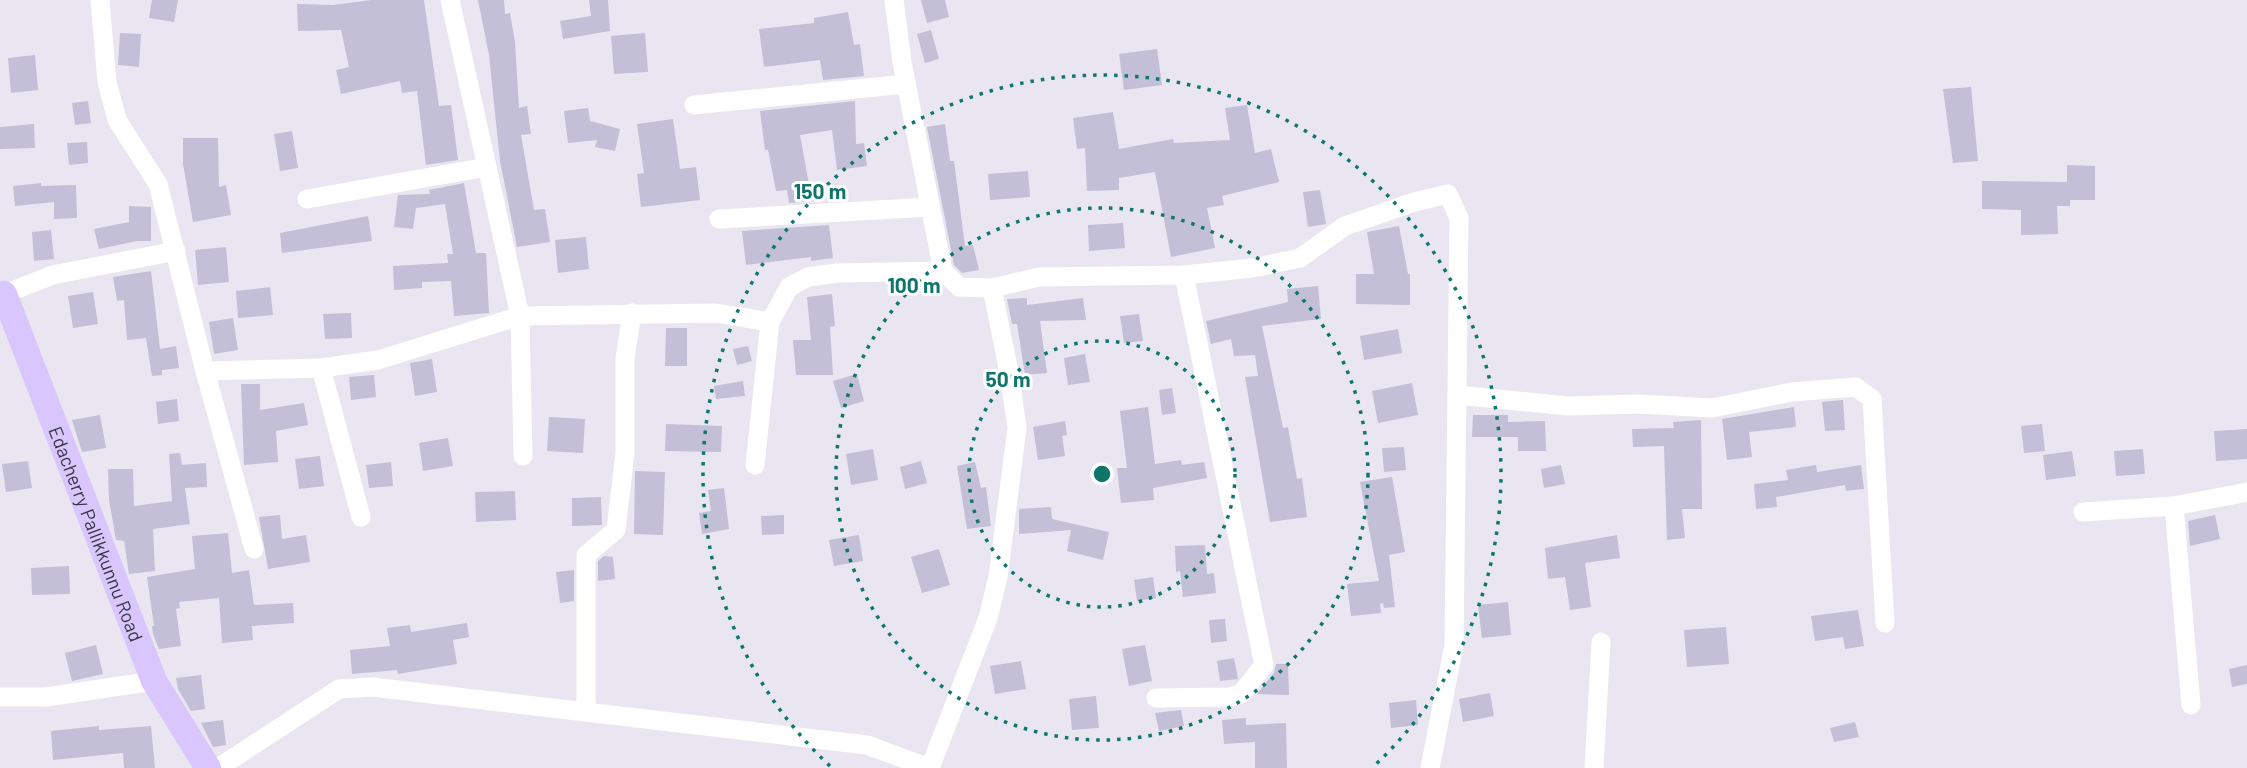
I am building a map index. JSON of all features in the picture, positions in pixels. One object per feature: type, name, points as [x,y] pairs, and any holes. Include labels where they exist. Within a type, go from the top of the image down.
[{"type":"main road","name":"Edacherry Pallikkunnu Road","points":[[2,295],[155,681],[208,768]]},
{"type":"street","points":[[100,0],[107,82],[117,120],[158,184],[205,371],[254,549]]},
{"type":"street","points":[[450,0],[520,316],[523,456]]},
{"type":"street","points":[[894,0],[906,84],[943,271],[959,287],[992,288],[1040,277],[1184,275],[1253,268],[1300,258],[1345,226],[1414,202],[1448,194],[1459,218],[1454,645],[1430,768]]},
{"type":"street","points":[[694,105],[906,84]]},
{"type":"street","points":[[307,199],[488,167]]},
{"type":"street","points":[[719,219],[930,207]]},
{"type":"street","points":[[2,295],[53,275],[176,251]]},
{"type":"street","points":[[755,465],[770,322],[789,287],[808,277],[837,273],[943,271]]},
{"type":"street","points":[[1156,698],[1230,697],[1241,694],[1264,665],[1184,275]]},
{"type":"street","points":[[218,768],[339,690],[372,687],[867,745],[929,768],[988,618],[998,576],[1017,428],[992,288]]},
{"type":"street","points":[[586,710],[586,555],[616,530],[625,453],[625,358],[632,313]]},
{"type":"street","points":[[205,371],[321,368],[378,360],[520,316],[716,313],[770,322]]},
{"type":"street","points":[[321,368],[361,517]]},
{"type":"street","points":[[1457,395],[1567,406],[1639,404],[1712,408],[1792,392],[1856,387],[1872,399],[1885,623]]},
{"type":"street","points":[[2083,512],[2174,506],[2247,492]]},
{"type":"street","points":[[2174,506],[2191,705]]},
{"type":"street","points":[[1594,768],[1601,642]]},
{"type":"street","points":[[0,697],[46,697],[155,681]]},
{"type":"building","points":[[152,0],[178,0],[174,22],[149,18]]},
{"type":"building","points":[[371,0],[424,0],[439,106],[451,105],[458,160],[426,165],[417,91],[402,93],[400,81],[341,94],[336,70],[349,67],[341,30],[298,31],[297,4],[333,5]]},
{"type":"building","points":[[478,0],[504,0],[505,14],[510,13],[515,42],[519,108],[527,106],[531,134],[521,135],[534,210],[545,209],[550,242],[517,247],[500,161],[489,55]]},
{"type":"building","points":[[589,0],[608,0],[610,31],[563,39],[560,21],[591,16]]},
{"type":"building","points":[[921,0],[945,0],[949,17],[927,23]]},
{"type":"building","points":[[848,12],[854,45],[860,44],[864,76],[823,80],[820,60],[764,67],[759,29],[814,23],[814,18]]},
{"type":"building","points":[[931,30],[939,59],[925,63],[917,34]]},
{"type":"building","points":[[120,33],[141,34],[139,67],[118,65]]},
{"type":"building","points":[[645,33],[648,72],[614,74],[611,36]]},
{"type":"building","points":[[1157,49],[1162,85],[1124,90],[1119,54]]},
{"type":"building","points":[[35,55],[38,90],[11,93],[8,58]]},
{"type":"building","points":[[1971,87],[1978,161],[1953,163],[1943,89]]},
{"type":"building","points":[[88,101],[91,123],[75,125],[72,103]]},
{"type":"building","points":[[855,101],[856,144],[864,143],[867,166],[837,170],[832,130],[800,135],[812,201],[789,203],[787,190],[776,191],[768,150],[765,150],[760,111]]},
{"type":"building","points":[[1247,105],[1255,153],[1271,149],[1279,182],[1222,196],[1224,205],[1207,208],[1215,248],[1171,257],[1155,172],[1119,178],[1119,190],[1087,191],[1085,148],[1077,149],[1073,118],[1113,112],[1119,149],[1173,139],[1174,143],[1230,140],[1225,108]]},
{"type":"building","points":[[588,108],[590,121],[620,129],[615,151],[595,147],[597,140],[568,143],[564,111]]},
{"type":"building","points":[[673,119],[680,169],[696,167],[700,200],[641,207],[637,174],[644,173],[637,124]]},
{"type":"building","points":[[34,124],[35,148],[0,149],[0,127]]},
{"type":"building","points":[[945,124],[950,161],[954,161],[965,246],[973,245],[979,270],[962,273],[954,265],[927,127]]},
{"type":"building","points":[[292,131],[298,168],[280,171],[274,134]]},
{"type":"building","points":[[183,138],[218,138],[219,187],[226,185],[231,215],[193,222],[183,164]]},
{"type":"building","points":[[87,142],[88,163],[69,165],[67,143]]},
{"type":"building","points":[[2067,165],[2095,166],[2095,200],[2070,200],[2070,206],[2057,206],[2058,234],[2021,235],[2021,210],[1982,209],[1982,181],[2067,182]]},
{"type":"building","points":[[1028,171],[1030,197],[990,200],[988,174]]},
{"type":"building","points":[[41,183],[41,186],[76,185],[77,218],[54,219],[54,202],[15,206],[13,186]]},
{"type":"building","points":[[464,183],[476,253],[486,253],[489,313],[454,316],[451,281],[422,282],[422,288],[394,290],[393,266],[448,263],[447,254],[453,254],[445,204],[416,208],[413,229],[394,227],[398,195],[430,194],[429,190]]},
{"type":"building","points":[[1320,190],[1326,224],[1308,227],[1303,192]]},
{"type":"building","points":[[129,206],[151,207],[151,241],[137,241],[99,249],[94,229],[129,222]]},
{"type":"building","points":[[368,216],[372,241],[282,253],[280,233]]},
{"type":"building","points":[[1123,223],[1125,248],[1089,251],[1088,225]]},
{"type":"building","points":[[829,225],[833,258],[811,261],[811,257],[746,265],[742,231]]},
{"type":"building","points":[[1399,226],[1410,274],[1410,305],[1356,304],[1356,274],[1374,274],[1367,232]]},
{"type":"building","points":[[51,230],[54,259],[34,261],[32,232]]},
{"type":"building","points":[[586,237],[589,269],[558,273],[555,240]]},
{"type":"building","points":[[226,247],[229,282],[198,285],[195,250]]},
{"type":"building","points":[[151,271],[160,349],[176,346],[179,368],[162,370],[162,375],[152,376],[146,338],[127,340],[124,300],[117,301],[113,277]]},
{"type":"building","points":[[1318,286],[1321,319],[1262,326],[1283,428],[1288,427],[1297,479],[1302,478],[1307,517],[1270,522],[1245,377],[1258,376],[1255,355],[1234,356],[1231,339],[1211,344],[1206,321],[1288,302],[1287,289]]},
{"type":"building","points":[[270,287],[273,315],[238,318],[236,291]]},
{"type":"building","points":[[93,292],[98,324],[73,328],[68,296]]},
{"type":"building","points":[[832,294],[835,326],[830,327],[833,375],[796,375],[793,340],[811,340],[807,297]]},
{"type":"building","points":[[1027,298],[1027,305],[1083,298],[1086,320],[1040,321],[1047,373],[1025,375],[1017,324],[1012,324],[1007,299]]},
{"type":"building","points":[[351,313],[352,338],[325,339],[323,314]]},
{"type":"building","points":[[1139,314],[1143,341],[1124,343],[1120,316]]},
{"type":"building","points":[[233,318],[238,350],[214,354],[209,322]]},
{"type":"building","points":[[666,328],[687,328],[687,366],[665,366]]},
{"type":"building","points":[[1398,329],[1402,353],[1364,360],[1360,336]]},
{"type":"building","points":[[748,346],[752,361],[737,365],[733,349]]},
{"type":"building","points":[[1085,354],[1090,382],[1068,385],[1064,358]]},
{"type":"building","points":[[432,359],[437,392],[415,396],[410,363]]},
{"type":"building","points":[[857,374],[864,401],[841,408],[833,381]]},
{"type":"building","points":[[374,375],[376,397],[351,400],[349,377]]},
{"type":"building","points":[[743,381],[745,396],[716,399],[714,386]]},
{"type":"building","points":[[1412,383],[1418,415],[1378,423],[1372,391]]},
{"type":"building","points":[[241,384],[260,384],[260,410],[304,403],[308,425],[276,431],[278,462],[244,465]]},
{"type":"building","points":[[1172,388],[1176,413],[1162,415],[1159,390]]},
{"type":"building","points":[[177,399],[179,421],[158,424],[156,402]]},
{"type":"building","points":[[1843,400],[1845,430],[1825,431],[1822,402]]},
{"type":"building","points":[[1148,407],[1155,464],[1181,460],[1182,465],[1204,462],[1207,478],[1153,488],[1154,500],[1121,503],[1117,468],[1127,468],[1120,411]]},
{"type":"building","points":[[1794,407],[1796,427],[1749,432],[1752,457],[1727,460],[1722,419]]},
{"type":"building","points":[[100,415],[106,448],[82,452],[72,420]]},
{"type":"building","points":[[1473,415],[1508,415],[1508,422],[1545,421],[1546,451],[1518,451],[1518,437],[1472,437]]},
{"type":"building","points":[[549,417],[585,419],[583,453],[547,451]]},
{"type":"building","points":[[1701,420],[1702,509],[1682,509],[1685,538],[1667,540],[1664,446],[1633,447],[1632,429],[1674,428],[1673,422]]},
{"type":"building","points":[[1065,421],[1067,435],[1062,436],[1065,456],[1038,460],[1033,427]]},
{"type":"building","points":[[666,424],[722,426],[721,452],[665,451]]},
{"type":"building","points":[[2042,424],[2045,451],[2024,453],[2021,426]]},
{"type":"building","points":[[2247,429],[2247,459],[2216,461],[2214,431]]},
{"type":"building","points":[[448,438],[453,466],[423,471],[419,443]]},
{"type":"building","points":[[1404,447],[1406,470],[1384,472],[1382,448]]},
{"type":"building","points":[[873,449],[878,480],[851,485],[846,454]]},
{"type":"building","points":[[2143,449],[2145,474],[2116,476],[2114,451]]},
{"type":"building","points":[[2072,451],[2076,476],[2046,480],[2043,455]]},
{"type":"building","points":[[180,453],[182,465],[206,463],[207,487],[185,488],[190,524],[153,529],[155,571],[129,574],[124,541],[116,540],[109,500],[108,469],[133,469],[134,506],[172,501],[169,454]]},
{"type":"building","points":[[320,456],[324,486],[299,489],[295,459]]},
{"type":"building","points":[[28,461],[32,488],[6,492],[2,464]]},
{"type":"building","points":[[921,461],[927,483],[905,489],[900,467]]},
{"type":"building","points":[[391,462],[393,486],[369,488],[366,465]]},
{"type":"building","points":[[975,462],[981,488],[986,487],[991,526],[967,529],[957,466]]},
{"type":"building","points":[[1561,465],[1565,484],[1544,488],[1541,469]]},
{"type":"building","points":[[1816,465],[1817,472],[1861,465],[1864,489],[1846,491],[1845,485],[1776,497],[1777,507],[1756,509],[1754,484],[1788,480],[1786,470]]},
{"type":"building","points":[[635,471],[665,472],[663,535],[634,534]]},
{"type":"building","points":[[1392,477],[1405,552],[1389,555],[1395,607],[1384,608],[1383,603],[1380,604],[1381,613],[1351,616],[1347,584],[1379,581],[1360,482]]},
{"type":"building","points":[[724,488],[729,529],[702,534],[699,513],[711,511],[708,490]]},
{"type":"building","points":[[515,491],[516,520],[476,522],[475,492]]},
{"type":"building","points":[[601,497],[602,525],[572,526],[572,498]]},
{"type":"building","points":[[1051,507],[1052,519],[1109,532],[1103,560],[1067,551],[1071,530],[1019,534],[1019,509]]},
{"type":"building","points":[[280,515],[282,539],[306,535],[310,562],[268,569],[259,517]]},
{"type":"building","points":[[784,515],[784,534],[762,535],[761,516]]},
{"type":"building","points":[[2215,515],[2220,539],[2190,546],[2188,521]]},
{"type":"building","points":[[228,533],[232,573],[249,570],[254,605],[293,603],[294,623],[252,626],[253,640],[222,643],[219,598],[179,602],[180,608],[176,609],[181,646],[159,649],[153,634],[147,577],[195,569],[192,536]]},
{"type":"building","points":[[859,535],[863,561],[834,566],[829,540]]},
{"type":"building","points":[[1617,535],[1620,558],[1585,563],[1591,607],[1570,610],[1565,577],[1548,579],[1545,548]]},
{"type":"building","points":[[1205,545],[1207,574],[1214,573],[1216,593],[1183,597],[1180,571],[1176,572],[1175,546]]},
{"type":"building","points":[[939,549],[950,585],[922,593],[911,557]]},
{"type":"building","points":[[604,556],[613,557],[615,579],[598,581],[598,561]]},
{"type":"building","points":[[69,566],[70,594],[32,595],[31,568]]},
{"type":"building","points":[[574,570],[574,601],[560,603],[556,572]]},
{"type":"building","points":[[1153,577],[1156,598],[1137,601],[1134,580]]},
{"type":"building","points":[[1508,602],[1511,635],[1482,638],[1478,605]]},
{"type":"building","points":[[1858,610],[1864,646],[1845,649],[1843,637],[1815,641],[1811,616]]},
{"type":"building","points":[[1225,619],[1227,641],[1211,643],[1209,620]]},
{"type":"building","points":[[467,623],[469,637],[453,640],[457,664],[398,674],[397,670],[352,674],[350,650],[390,646],[387,628],[410,625],[411,632]]},
{"type":"building","points":[[1726,627],[1729,664],[1687,667],[1684,630]]},
{"type":"building","points":[[96,645],[103,674],[72,681],[65,653]]},
{"type":"building","points":[[1145,645],[1152,681],[1129,686],[1122,649]]},
{"type":"building","points":[[1234,658],[1238,679],[1220,681],[1217,661]]},
{"type":"building","points":[[1021,661],[1026,689],[995,694],[990,666]]},
{"type":"building","points":[[1276,664],[1288,664],[1289,695],[1257,694],[1274,673]]},
{"type":"building","points":[[2247,665],[2247,684],[2232,687],[2229,669]]},
{"type":"building","points":[[201,675],[205,709],[191,711],[178,689],[176,678]]},
{"type":"building","points":[[1490,693],[1494,716],[1463,722],[1459,699]]},
{"type":"building","points":[[1096,696],[1099,728],[1072,730],[1069,699]]},
{"type":"building","points":[[1416,700],[1418,725],[1391,728],[1389,703]]},
{"type":"building","points":[[1181,710],[1184,726],[1159,731],[1155,713]]},
{"type":"building","points":[[1246,718],[1246,725],[1286,723],[1287,768],[1255,768],[1255,742],[1224,744],[1222,720]]},
{"type":"building","points":[[223,720],[226,745],[213,747],[201,723]]},
{"type":"building","points":[[1855,722],[1859,737],[1834,742],[1830,728]]},
{"type":"building","points":[[99,726],[99,730],[151,726],[155,768],[124,768],[123,753],[53,760],[51,731]]}]
